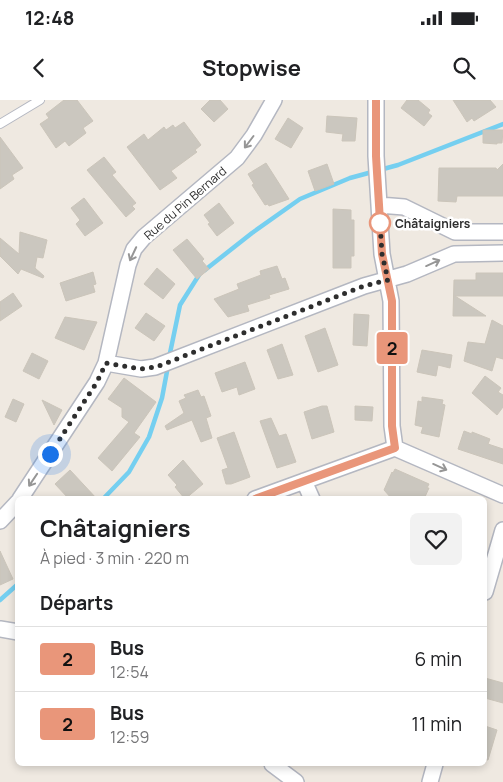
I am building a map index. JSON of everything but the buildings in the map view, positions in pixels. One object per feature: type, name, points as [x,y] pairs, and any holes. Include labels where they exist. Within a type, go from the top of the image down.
[{"type":"street","name":"Rue du Pin Bernard","points":[[22,496],[97,382],[106,363],[122,287],[134,249],[144,237],[237,158],[254,135],[274,100]]},
{"type":"street","points":[[376,100],[377,185],[382,254],[392,301],[392,426],[395,448]]},
{"type":"street","points":[[379,205],[404,207],[455,232],[503,232]]},
{"type":"street","points":[[454,254],[455,232]]},
{"type":"street","points":[[106,363],[141,369],[156,367],[364,286],[407,274],[454,254],[503,253]]},
{"type":"street","points":[[263,496],[395,448],[503,495]]},
{"type":"street","points":[[304,480],[311,496]]},
{"type":"street","name":"Rue du Pin Bernard","points":[[0,521],[15,504]]},
{"type":"street","points":[[487,585],[503,530]]},
{"type":"street","points":[[0,629],[15,632]]},
{"type":"street","points":[[275,766],[296,782]]},
{"type":"street","points":[[430,782],[434,766]]},
{"type":"lane","points":[[0,124],[40,100]]},
{"type":"waterway","points":[[205,270],[252,233],[300,199],[350,178],[398,165],[503,124]]},
{"type":"waterway","points":[[169,358],[180,305],[199,275]]},
{"type":"waterway","points":[[106,496],[129,472],[149,437],[162,398],[168,366]]},
{"type":"waterway","points":[[0,600],[15,587]]},
{"type":"bus line","name":"2","points":[[263,496],[395,448],[392,426],[392,301],[382,254],[376,156],[376,100]]},
{"type":"place","name":"Châtaigniers","points":[[380,223]]},
{"type":"route","points":[[50,454],[97,382],[106,363],[141,369],[156,367],[364,286],[388,280],[382,254],[380,223]]}]
